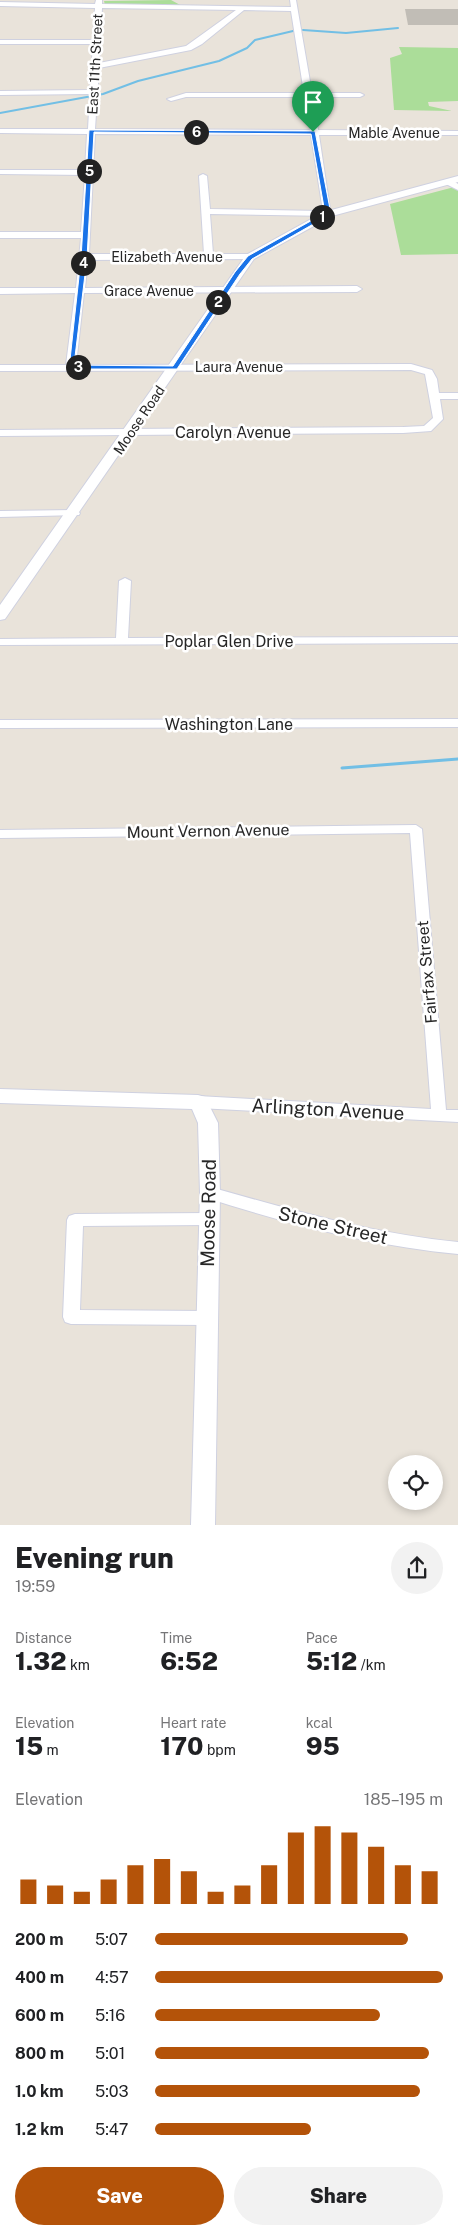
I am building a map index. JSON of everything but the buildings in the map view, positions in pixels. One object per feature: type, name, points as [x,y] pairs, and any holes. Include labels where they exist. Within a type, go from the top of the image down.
[{"type":"street","points":[[207,211],[328,214],[313,132],[293,0]]},
{"type":"street","points":[[0,4],[99,3],[294,9]]},
{"type":"street","name":"East 11th Street","points":[[71,367],[86,235],[99,3]]},
{"type":"street","points":[[96,66],[188,48],[199,42],[243,8]]},
{"type":"street","points":[[0,42],[96,42]]},
{"type":"street","points":[[0,93],[94,94]]},
{"type":"street","points":[[171,99],[186,95],[360,95]]},
{"type":"street","name":"Mable Avenue","points":[[0,131],[458,133]]},
{"type":"street","points":[[0,172],[89,173]]},
{"type":"street","points":[[203,176],[209,257]]},
{"type":"street","name":"Moose Road","points":[[0,616],[175,368],[250,257],[328,214],[455,183]]},
{"type":"street","points":[[0,235],[86,235]]},
{"type":"street","name":"Elizabeth Avenue","points":[[84,258],[250,257]]},
{"type":"street","name":"Grace Avenue","points":[[0,292],[357,289]]},
{"type":"street","name":"Laura Avenue","points":[[0,368],[411,367],[429,372],[435,396]]},
{"type":"street","points":[[435,396],[458,396]]},
{"type":"street","name":"Carolyn Avenue","points":[[0,433],[427,429],[438,419],[435,396]]},
{"type":"street","points":[[0,514],[74,513]]},
{"type":"street","points":[[122,641],[125,581]]},
{"type":"street","name":"Poplar Glen Drive","points":[[0,642],[458,640]]},
{"type":"street","name":"Washington Lane","points":[[0,724],[458,723]]},
{"type":"street","name":"Mount Vernon Avenue","points":[[0,834],[416,829]]},
{"type":"street","name":"Fairfax Street","points":[[416,829],[439,1116]]},
{"type":"street","points":[[0,1096],[198,1102]]},
{"type":"street","name":"Moose Road","points":[[198,1102],[208,1124],[210,1193],[203,1525]]},
{"type":"street","name":"Arlington Avenue","points":[[198,1102],[458,1116]]},
{"type":"street","name":"Stone Street","points":[[210,1193],[324,1225],[390,1239],[458,1248]]},
{"type":"street","points":[[206,1318],[71,1317],[76,1220],[208,1218]]},
{"type":"green space","points":[[171,0],[182,6],[105,5],[104,1]]},
{"type":"green space","points":[[399,47],[458,48],[458,101],[428,102],[429,106],[452,111],[394,110],[390,58],[402,54]]},
{"type":"green space","points":[[458,186],[458,254],[401,255],[390,204]]},
{"type":"waterway","points":[[303,30],[346,33],[398,28]]},
{"type":"waterway","points":[[0,113],[103,94],[138,81],[219,61],[247,48],[255,40],[293,31]]},
{"type":"waterway","points":[[342,768],[458,759]]},
{"type":"route","points":[[91,131],[313,132],[328,214],[250,257],[175,368],[71,367],[84,258],[91,131]]}]
